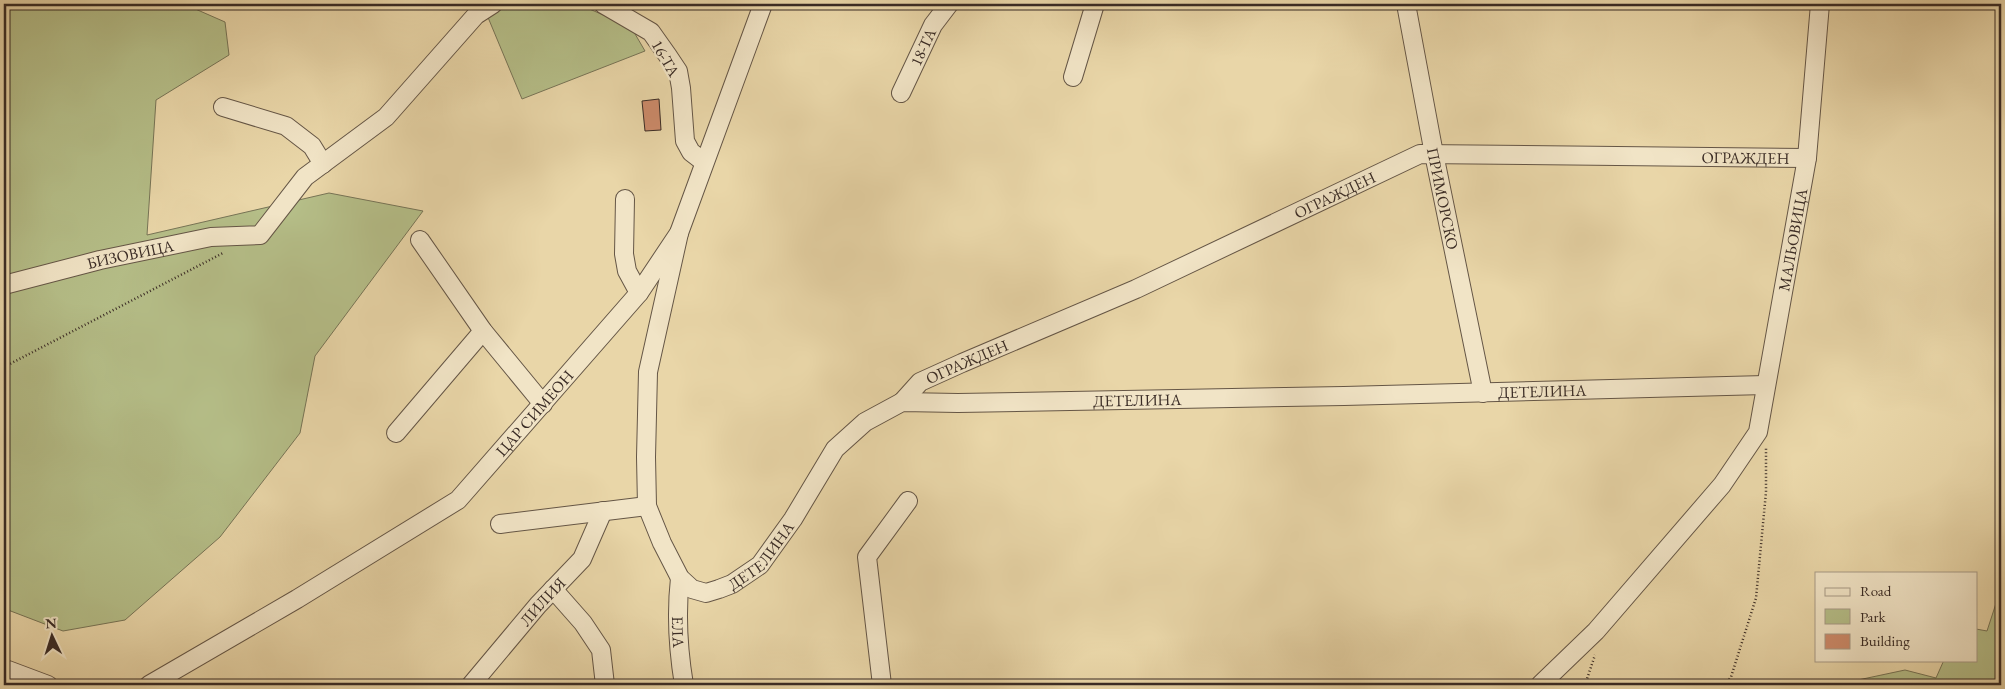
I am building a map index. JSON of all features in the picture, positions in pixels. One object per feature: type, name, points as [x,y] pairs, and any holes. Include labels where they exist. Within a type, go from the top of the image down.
[{"type":"street","points":[[223,107],[286,126],[312,146],[323,164],[386,117],[476,15],[493,4]]},
{"type":"street","name":"16-ТА","points":[[603,4],[651,32],[673,63],[678,71],[681,88],[685,141],[691,152],[704,162]]},
{"type":"street","name":"ЦАР СИМЕОН","points":[[149,685],[297,599],[458,500],[639,293],[679,233],[764,4]]},
{"type":"street","name":"18-ТА","points":[[901,93],[933,25],[949,4]]},
{"type":"street","points":[[1072,77],[1095,4]]},
{"type":"street","name":"ПРИМОРСКО","points":[[1406,4],[1434,154],[1483,393]]},
{"type":"street","name":"МАЛЬОВИЦА","points":[[1540,685],[1596,631],[1722,485],[1758,432],[1807,158],[1820,4]]},
{"type":"street","name":"ОГРАЖДЕН","points":[[902,402],[920,382],[1136,289],[1420,154],[1807,158]]},
{"type":"street","name":"БИЗОВИЦА","points":[[4,285],[100,260],[211,237],[260,235],[306,177],[323,164]]},
{"type":"street","points":[[625,198],[624,254],[627,271],[639,293]]},
{"type":"street","name":"ДЕТЕЛИНА","points":[[679,233],[648,372],[647,506],[662,543],[680,578],[692,589],[706,594],[732,584],[760,565],[793,520],[836,449],[865,422],[902,402],[1483,393],[1765,385]]},
{"type":"street","points":[[420,240],[483,331],[543,404]]},
{"type":"street","points":[[396,433],[483,331]]},
{"type":"street","points":[[882,685],[867,557],[908,501]]},
{"type":"street","points":[[500,524],[647,506]]},
{"type":"street","name":"ЛИЛИЯ","points":[[471,685],[582,559],[603,511]]},
{"type":"street","name":"ЕЛА","points":[[680,578],[677,608],[680,662],[684,685]]},
{"type":"street","points":[[554,589],[583,623],[600,650],[605,685]]},
{"type":"street","points":[[8,670],[48,685]]},
{"type":"path","points":[[4,367],[225,252]]},
{"type":"path","points":[[1725,685],[1731,677],[1756,598],[1766,492],[1766,444]]},
{"type":"green space","points":[[4,4],[29,4],[36,9],[52,4],[184,4],[225,22],[229,55],[156,100],[147,235],[329,193],[423,211],[315,356],[300,433],[220,537],[125,620],[63,631],[8,610],[4,612]]},
{"type":"green space","points":[[508,4],[578,4],[631,27],[645,51],[522,99],[487,15]]},
{"type":"green space","points":[[2001,588],[2001,685],[1856,685],[1858,680],[1905,670],[1936,678],[1943,662],[1978,662],[1978,629],[1987,631]]},
{"type":"building","points":[[659,99],[661,130],[645,131],[642,101]]}]
